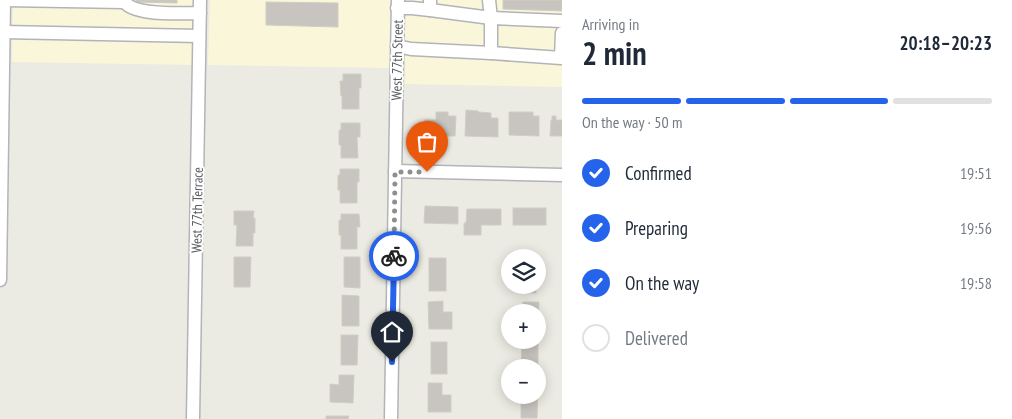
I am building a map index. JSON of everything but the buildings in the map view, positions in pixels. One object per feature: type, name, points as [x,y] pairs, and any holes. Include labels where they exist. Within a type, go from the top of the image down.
[{"type":"street","points":[[0,280],[4,0],[124,1],[125,4],[135,9],[156,13],[200,13]]},
{"type":"street","name":"West 77th Terrace","points":[[193,419],[200,0]]},
{"type":"street","points":[[489,0],[491,53]]},
{"type":"street","points":[[397,4],[412,8],[430,5],[491,18],[562,21]]},
{"type":"street","name":"West 77th Street","points":[[391,419],[397,4]]},
{"type":"street","points":[[4,32],[199,36]]},
{"type":"street","points":[[397,46],[411,49],[561,58],[562,33]]},
{"type":"street","points":[[395,172],[562,176]]},
{"type":"shaded area","points":[[13,0],[196,0],[195,65],[12,62]]},
{"type":"shaded area","points":[[210,0],[391,0],[390,68],[208,65]]},
{"type":"shaded area","points":[[406,0],[562,0],[562,87],[404,84]]},
{"type":"way so far","points":[[394,256],[395,172],[427,172]]},
{"type":"route","points":[[392,362],[394,256]]}]
